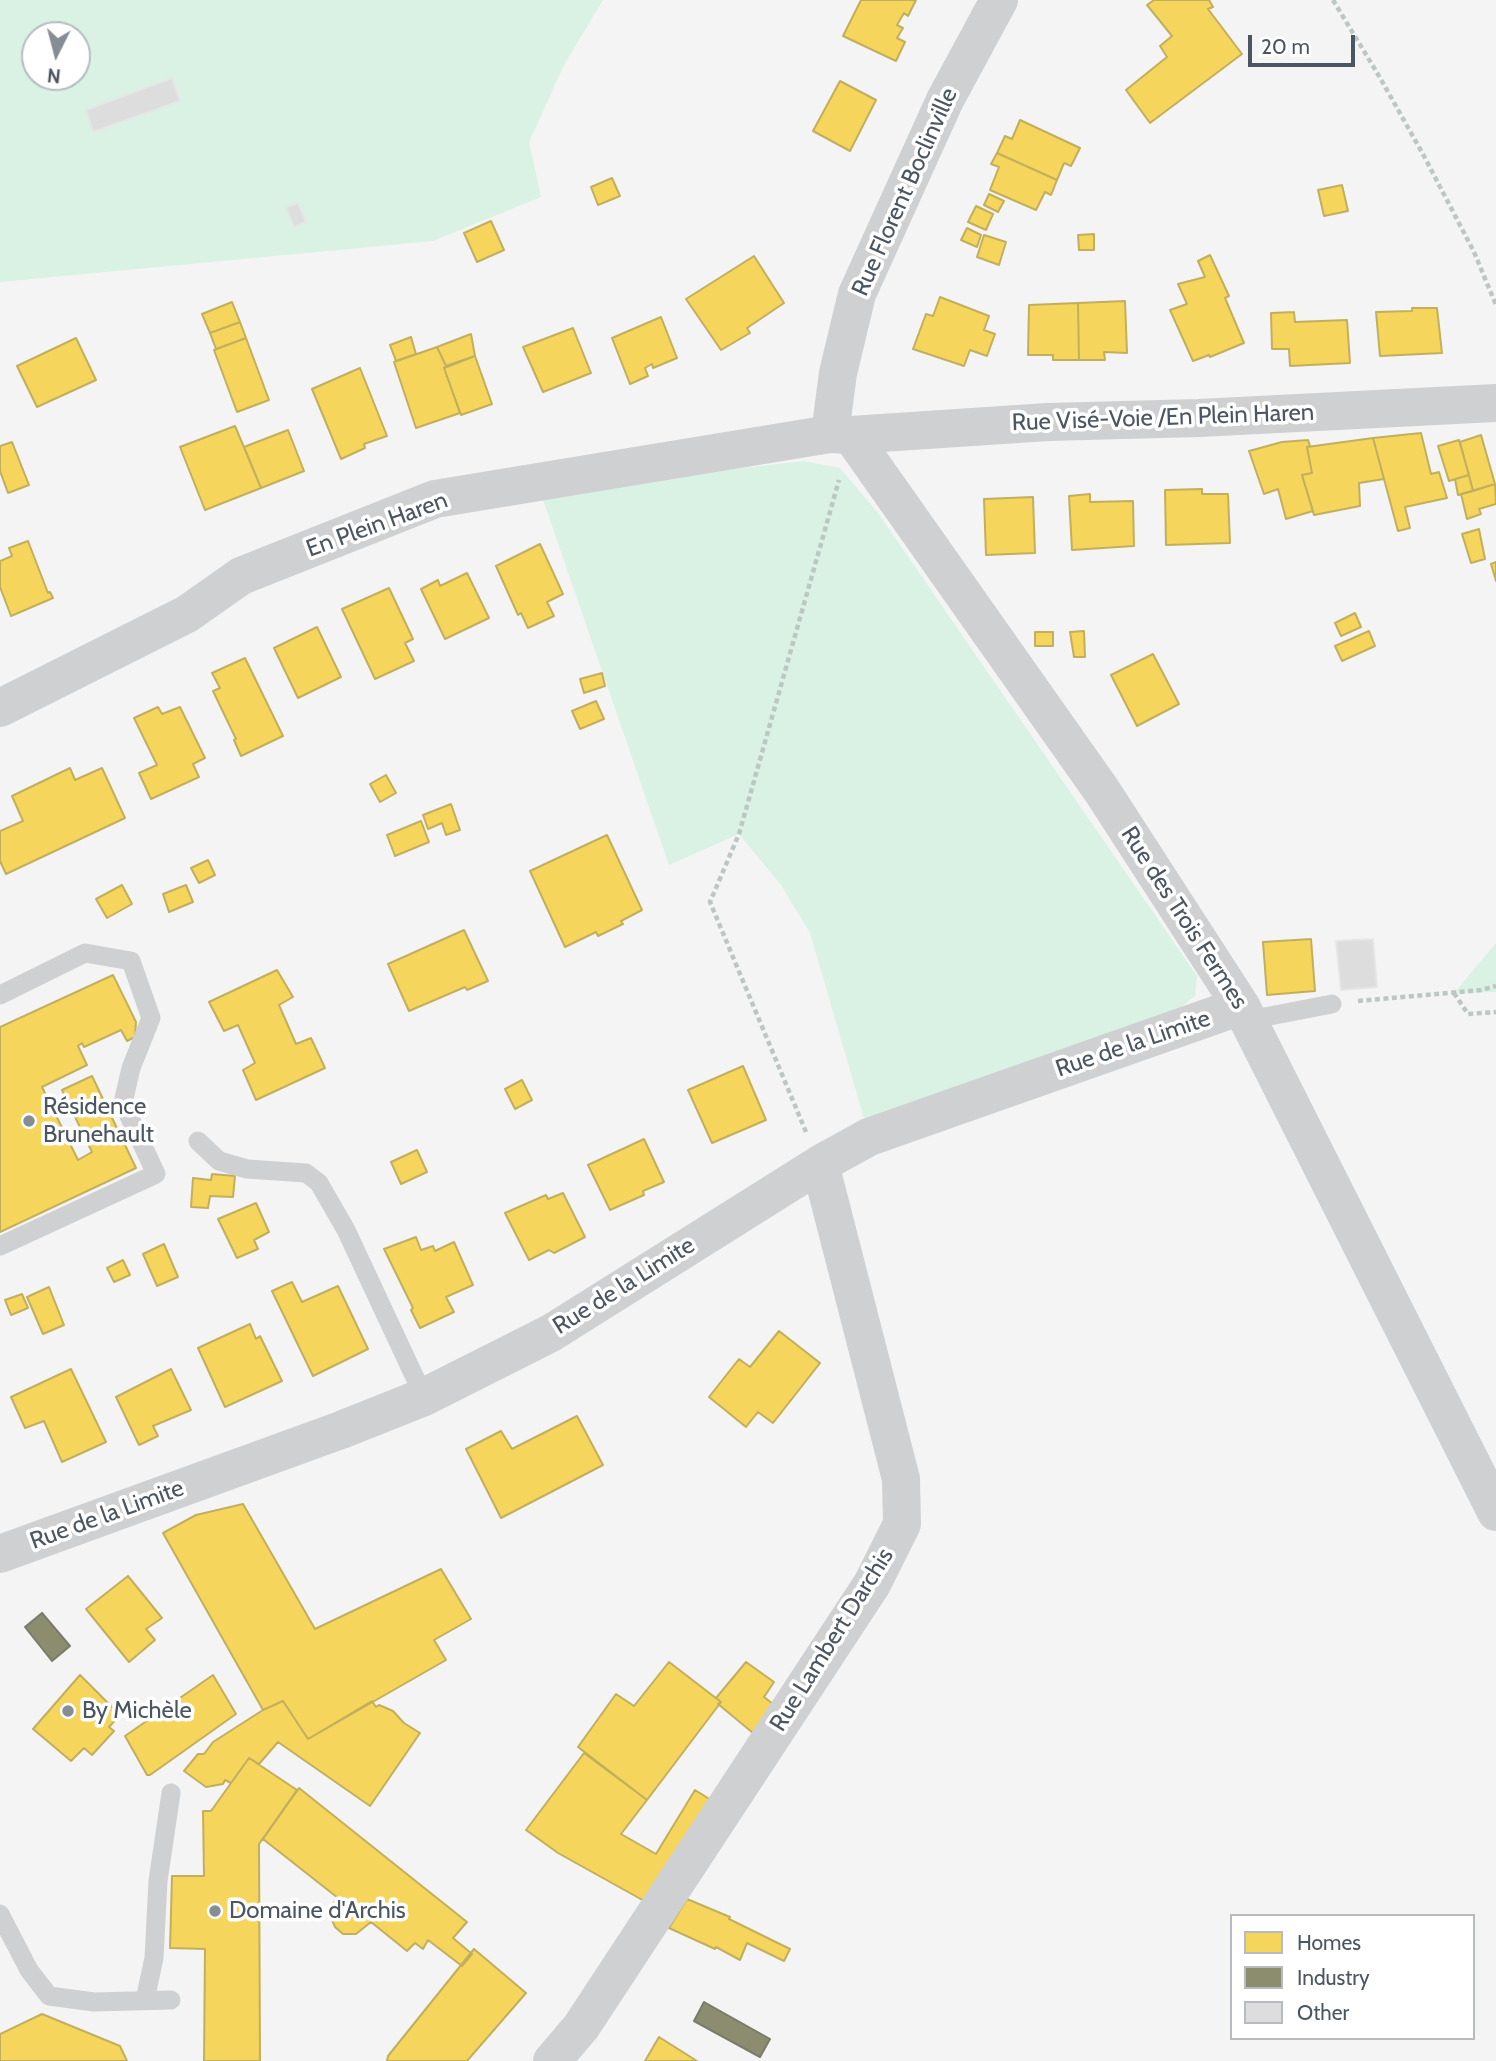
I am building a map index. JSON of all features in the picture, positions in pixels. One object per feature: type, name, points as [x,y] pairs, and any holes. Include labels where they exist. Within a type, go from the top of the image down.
[{"type":"street","name":"Rue Florent Boclinville","points":[[840,435],[838,373],[857,294],[945,100],[999,0]]},
{"type":"street","name":"Rue Visé-Voie /En Plein Haren","points":[[840,435],[1048,422],[1199,418],[1496,403]]},
{"type":"street","name":"En Plein Haren","points":[[0,708],[187,614],[241,576],[435,499],[840,435]]},
{"type":"street","name":"Rue des Trois Fermes","points":[[840,435],[1102,791],[1245,1013],[1496,1512]]},
{"type":"street","name":"Rue de la Limite","points":[[0,1554],[341,1430],[424,1397],[551,1332],[820,1164],[869,1138],[1245,1013]]},
{"type":"street","name":"Rue Lambert Darchis","points":[[552,2061],[581,2027],[872,1584],[902,1524],[901,1479],[820,1164]]},
{"type":"lane","points":[[0,995],[86,953],[131,961],[151,1018],[131,1068],[123,1103],[156,1174],[0,1246]]},
{"type":"lane","points":[[1245,1013],[1332,1004]]},
{"type":"lane","points":[[198,1141],[219,1161],[247,1169],[306,1173],[319,1183],[346,1230],[424,1397]]},
{"type":"lane","points":[[145,2000],[154,1958],[158,1881],[171,1793]]},
{"type":"lane","points":[[0,1914],[29,1970],[49,1996],[94,2002],[171,2000]]},
{"type":"path","points":[[1333,0],[1380,76],[1424,156],[1474,252],[1496,305]]},
{"type":"path","points":[[820,1164],[710,902],[739,834],[840,435]]},
{"type":"path","points":[[1332,1004],[1454,993],[1496,986]]},
{"type":"path","points":[[1454,993],[1468,1014],[1496,1012]]},
{"type":"green space","points":[[0,0],[603,0],[565,63],[529,142],[541,197],[433,241],[0,282]]},
{"type":"green space","points":[[804,461],[840,468],[878,513],[1197,976],[1195,996],[1170,1016],[866,1125],[810,933],[781,885],[739,834],[669,865],[540,491]]},
{"type":"green space","points":[[1496,943],[1496,992],[1454,993]]},
{"type":"building: Homes","points":[[861,0],[916,0],[908,16],[904,13],[897,25],[903,28],[897,38],[905,42],[896,61],[843,36]]},
{"type":"building: Homes","points":[[1154,0],[1209,0],[1213,7],[1208,9],[1242,54],[1150,123],[1126,90],[1167,57],[1160,46],[1172,36],[1147,5]]},
{"type":"building: Homes","points":[[840,81],[876,100],[850,151],[813,131]]},
{"type":"building: Homes","points":[[1020,120],[1080,148],[1071,166],[1064,163],[1057,180],[997,153],[1005,136],[1012,139]]},
{"type":"building: Homes","points":[[997,153],[1057,180],[1051,195],[1045,192],[1036,210],[990,190],[999,167],[991,164]]},
{"type":"building: Homes","points":[[612,178],[620,196],[598,205],[591,187]]},
{"type":"building: Homes","points":[[1342,185],[1348,211],[1324,216],[1318,190]]},
{"type":"building: Homes","points":[[989,194],[1004,201],[998,212],[984,205]]},
{"type":"building: Homes","points":[[976,206],[993,214],[986,230],[968,222]]},
{"type":"building: Homes","points":[[491,221],[504,250],[477,262],[464,233]]},
{"type":"building: Homes","points":[[967,228],[981,235],[977,247],[961,240]]},
{"type":"building: Homes","points":[[1094,234],[1094,250],[1079,250],[1078,235]]},
{"type":"building: Homes","points":[[984,235],[1006,242],[999,265],[977,257]]},
{"type":"building: Homes","points":[[1210,255],[1229,296],[1225,298],[1244,343],[1193,361],[1170,310],[1187,304],[1178,284],[1205,277],[1198,261]]},
{"type":"building: Homes","points":[[754,256],[784,303],[747,328],[750,333],[721,350],[686,299]]},
{"type":"building: Homes","points":[[940,297],[989,316],[984,330],[995,334],[987,356],[970,350],[964,366],[913,349],[926,314],[933,316]]},
{"type":"building: Homes","points":[[1125,301],[1127,353],[1104,352],[1105,360],[1079,360],[1078,303]]},
{"type":"building: Homes","points":[[232,302],[240,322],[210,333],[202,314]]},
{"type":"building: Homes","points":[[1078,303],[1079,360],[1053,360],[1053,355],[1028,355],[1029,305]]},
{"type":"building: Homes","points":[[1412,308],[1437,308],[1442,353],[1380,356],[1376,312],[1412,311]]},
{"type":"building: Homes","points":[[1294,312],[1295,322],[1347,320],[1350,363],[1290,366],[1289,349],[1272,349],[1271,313]]},
{"type":"building: Homes","points":[[661,317],[677,358],[653,368],[652,364],[645,368],[648,376],[630,384],[612,338]]},
{"type":"building: Homes","points":[[240,322],[246,338],[216,349],[210,333]]},
{"type":"building: Homes","points":[[573,328],[591,373],[543,392],[523,347]]},
{"type":"building: Homes","points":[[471,334],[475,356],[446,366],[437,347]]},
{"type":"building: Homes","points":[[411,337],[416,354],[396,361],[390,345]]},
{"type":"building: Homes","points":[[76,338],[96,380],[37,407],[17,366]]},
{"type":"building: Homes","points":[[246,338],[269,400],[237,412],[214,350]]},
{"type":"building: Homes","points":[[437,347],[446,366],[444,368],[460,413],[416,428],[394,362]]},
{"type":"building: Homes","points":[[475,356],[492,404],[461,415],[444,368]]},
{"type":"building: Homes","points":[[360,368],[387,436],[364,444],[365,448],[341,459],[312,389]]},
{"type":"building: Homes","points":[[235,426],[261,488],[205,510],[180,447]]},
{"type":"building: Homes","points":[[288,430],[304,471],[261,488],[244,447]]},
{"type":"building: Homes","points":[[1421,433],[1431,474],[1439,472],[1447,498],[1405,507],[1410,528],[1398,531],[1373,438]]},
{"type":"building: Homes","points":[[1481,435],[1495,484],[1473,491],[1460,442]]},
{"type":"building: Homes","points":[[1373,438],[1384,479],[1359,483],[1360,506],[1314,515],[1302,475],[1312,473],[1307,447]]},
{"type":"building: Homes","points":[[1308,440],[1312,473],[1302,475],[1313,511],[1286,519],[1278,489],[1264,494],[1249,451],[1282,442]]},
{"type":"building: Homes","points":[[1459,440],[1469,475],[1449,481],[1438,446]]},
{"type":"building: Homes","points":[[12,442],[29,485],[8,493],[0,471],[0,446]]},
{"type":"building: Homes","points":[[1469,475],[1473,491],[1458,495],[1455,479]]},
{"type":"building: Homes","points":[[1495,484],[1496,504],[1479,509],[1481,514],[1467,519],[1461,494]]},
{"type":"building: Homes","points":[[1202,489],[1202,494],[1228,494],[1230,543],[1166,545],[1165,490]]},
{"type":"building: Homes","points":[[1090,494],[1090,502],[1133,501],[1134,546],[1072,550],[1069,496]]},
{"type":"building: Homes","points":[[1033,497],[1035,553],[986,555],[984,499]]},
{"type":"building: Homes","points":[[1479,529],[1485,559],[1471,563],[1462,534]]},
{"type":"building: Homes","points":[[28,541],[48,593],[50,592],[53,598],[11,616],[0,587],[0,561],[12,556],[9,548]]},
{"type":"building: Homes","points":[[540,544],[563,594],[547,602],[554,616],[528,628],[521,613],[518,615],[496,566]]},
{"type":"building: Homes","points":[[1496,562],[1496,581],[1491,564]]},
{"type":"building: Homes","points":[[467,573],[489,618],[445,639],[421,589],[438,580],[440,586]]},
{"type":"building: Homes","points":[[389,588],[413,639],[405,643],[414,661],[375,679],[342,609]]},
{"type":"building: Homes","points":[[1355,613],[1361,627],[1341,636],[1335,623]]},
{"type":"building: Homes","points":[[317,627],[341,677],[298,698],[274,648]]},
{"type":"building: Homes","points":[[1084,631],[1085,657],[1074,657],[1070,632]]},
{"type":"building: Homes","points":[[1369,631],[1375,646],[1342,661],[1335,646]]},
{"type":"building: Homes","points":[[1035,632],[1053,632],[1053,646],[1035,646]]},
{"type":"building: Homes","points":[[1153,654],[1179,704],[1137,726],[1111,675]]},
{"type":"building: Homes","points":[[245,658],[283,736],[241,756],[234,740],[236,739],[213,691],[220,688],[212,673]]},
{"type":"building: Homes","points":[[602,673],[605,686],[584,693],[580,679]]},
{"type":"building: Homes","points":[[596,701],[604,719],[580,729],[572,711]]},
{"type":"building: Homes","points":[[158,707],[162,714],[180,707],[205,758],[193,764],[199,777],[151,799],[139,773],[157,765],[134,718]]},
{"type":"building: Homes","points":[[70,768],[75,780],[102,768],[125,818],[6,874],[0,861],[0,831],[23,821],[12,796]]},
{"type":"building: Homes","points":[[386,775],[396,793],[380,802],[370,784]]},
{"type":"building: Homes","points":[[451,804],[460,830],[446,835],[442,823],[428,829],[423,815]]},
{"type":"building: Homes","points":[[421,821],[429,842],[395,856],[387,835]]},
{"type":"building: Homes","points":[[607,835],[642,910],[621,921],[623,924],[598,936],[596,932],[565,947],[530,871]]},
{"type":"building: Homes","points":[[208,860],[215,875],[199,883],[191,868]]},
{"type":"building: Homes","points":[[122,885],[132,904],[107,918],[96,899]]},
{"type":"building: Homes","points":[[186,885],[193,902],[169,912],[163,894]]},
{"type":"building: Homes","points":[[464,930],[488,981],[467,990],[465,987],[409,1011],[388,964]]},
{"type":"building: Homes","points":[[1311,939],[1315,991],[1267,995],[1263,942]]},
{"type":"building: Homes","points":[[277,970],[293,997],[279,1005],[296,1044],[311,1038],[325,1068],[256,1100],[243,1070],[255,1063],[238,1025],[224,1031],[209,1002]]},
{"type":"building: Homes","name":"Résidence Brunehault","points":[[113,975],[136,1022],[135,1037],[127,1041],[121,1030],[84,1047],[82,1043],[78,1046],[87,1065],[42,1087],[78,1160],[92,1152],[62,1090],[92,1076],[136,1168],[0,1232],[0,1027]]},
{"type":"building: Homes","points":[[743,1066],[766,1120],[712,1143],[688,1090]]},
{"type":"building: Homes","points":[[522,1080],[532,1100],[515,1109],[505,1089]]},
{"type":"building: Homes","points":[[644,1139],[664,1182],[643,1191],[644,1195],[610,1210],[588,1165]]},
{"type":"building: Homes","points":[[417,1150],[427,1172],[401,1184],[391,1162]]},
{"type":"building: Homes","points":[[212,1174],[235,1176],[233,1197],[210,1196],[208,1208],[191,1207],[193,1178],[211,1180]]},
{"type":"building: Homes","points":[[563,1193],[585,1237],[554,1253],[549,1250],[529,1260],[505,1213],[546,1195],[548,1199]]},
{"type":"building: Homes","points":[[256,1203],[269,1232],[254,1240],[258,1249],[237,1258],[218,1219]]},
{"type":"building: Homes","points":[[416,1237],[421,1250],[433,1246],[435,1251],[454,1242],[473,1285],[446,1297],[454,1312],[420,1328],[384,1249]]},
{"type":"building: Homes","points":[[164,1244],[178,1277],[157,1286],[143,1254]]},
{"type":"building: Homes","points":[[123,1260],[130,1275],[114,1282],[107,1268]]},
{"type":"building: Homes","points":[[292,1282],[302,1302],[338,1286],[368,1349],[313,1376],[272,1291]]},
{"type":"building: Homes","points":[[49,1287],[64,1325],[43,1334],[27,1297]]},
{"type":"building: Homes","points":[[22,1294],[28,1308],[11,1315],[5,1300]]},
{"type":"building: Homes","points":[[250,1324],[256,1339],[260,1336],[282,1381],[225,1407],[198,1348]]},
{"type":"building: Homes","points":[[779,1331],[820,1363],[773,1423],[758,1412],[746,1427],[709,1397],[739,1359],[750,1367]]},
{"type":"building: Homes","points":[[71,1369],[106,1442],[62,1462],[44,1421],[25,1428],[11,1397]]},
{"type":"building: Homes","points":[[171,1369],[191,1410],[153,1426],[158,1436],[139,1445],[116,1397]]},
{"type":"building: Homes","points":[[577,1416],[603,1465],[501,1518],[466,1449],[501,1431],[512,1449]]},
{"type":"building: Homes","points":[[243,1504],[315,1629],[441,1569],[471,1619],[434,1640],[446,1660],[308,1739],[283,1701],[263,1710],[163,1533],[196,1515]]},
{"type":"building: Homes","points":[[128,1576],[162,1618],[146,1629],[155,1640],[129,1662],[86,1609]]},
{"type":"building: Homes","points":[[669,1662],[721,1702],[647,1800],[578,1747],[616,1694],[634,1706]]},
{"type":"building: Homes","points":[[746,1662],[774,1682],[764,1697],[773,1704],[753,1733],[718,1704],[721,1702],[716,1698]]},
{"type":"building: Homes","points":[[80,1675],[120,1715],[109,1727],[114,1731],[92,1755],[84,1748],[71,1761],[33,1729]]},
{"type":"building: Homes","points":[[213,1675],[236,1714],[147,1775],[125,1736]]},
{"type":"building: Homes","points":[[283,1701],[308,1739],[372,1701],[376,1707],[379,1705],[393,1711],[404,1723],[420,1733],[370,1806],[278,1742],[259,1764],[249,1758],[231,1783],[225,1780],[223,1784],[206,1787],[184,1771],[198,1754],[204,1754],[213,1742],[263,1710]]},
{"type":"building: Homes","points":[[584,1753],[647,1800],[621,1834],[656,1854],[695,1790],[711,1800],[646,1902],[558,1853],[526,1830]]},
{"type":"building: Homes","name":"Domaine d'Archis","points":[[249,1758],[297,1790],[259,1844],[260,2061],[204,2061],[205,1949],[170,1948],[172,1876],[204,1876],[203,1811],[211,1811]]},
{"type":"building: Homes","points":[[299,1788],[467,1922],[453,1938],[472,1954],[462,1966],[428,1940],[423,1949],[415,1943],[407,1951],[371,1922],[356,1934],[343,1934],[335,1927],[330,1915],[338,1898],[263,1839]]},
{"type":"building: Homes","points":[[687,1899],[730,1917],[729,1919],[790,1949],[784,1961],[747,1943],[740,1960],[669,1928]]},
{"type":"building: Homes","name":"Domaine d'Archis","points":[[474,1949],[526,1993],[467,2061],[387,2061],[388,2056]]},
{"type":"building: Homes","points":[[42,2014],[120,2046],[127,2061],[0,2061],[0,2034]]},
{"type":"building: Homes","points":[[659,2037],[697,2061],[645,2061]]},
{"type":"building: Industry","points":[[42,1613],[70,1646],[52,1661],[25,1627]]},
{"type":"building: Industry","points":[[704,2002],[770,2039],[760,2057],[694,2021]]},
{"type":"building: Other","points":[[172,78],[180,101],[93,132],[86,110]]},
{"type":"building: Other","points":[[298,203],[306,222],[294,227],[286,207]]},
{"type":"building: Other","points":[[1373,939],[1377,987],[1341,990],[1336,941]]},
{"type":"place","name":"Résidence Brunehault","points":[[29,1121]]},
{"type":"place","name":"By Michèle","points":[[68,1711]]},
{"type":"place","name":"Domaine d'Archis","points":[[215,1911]]}]
